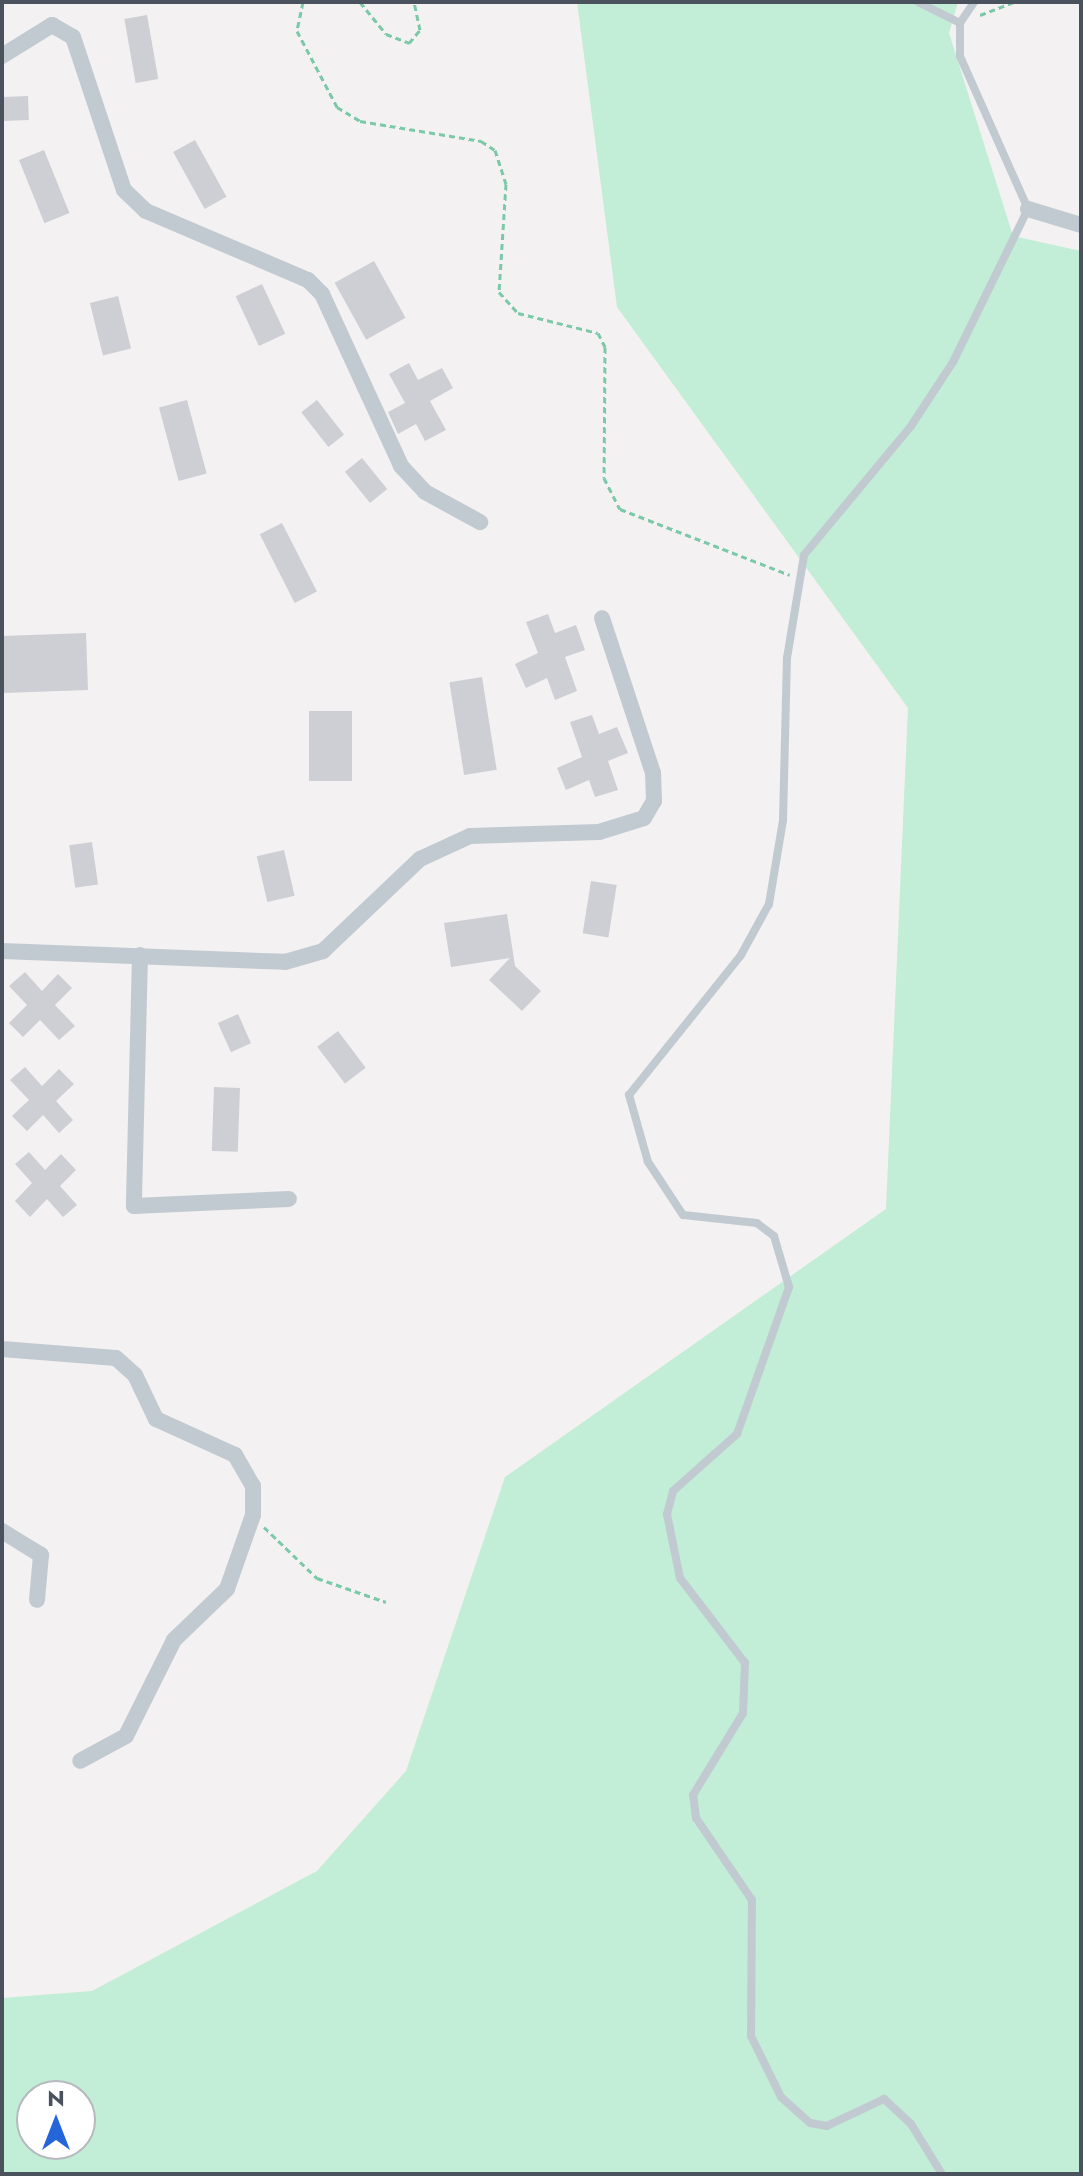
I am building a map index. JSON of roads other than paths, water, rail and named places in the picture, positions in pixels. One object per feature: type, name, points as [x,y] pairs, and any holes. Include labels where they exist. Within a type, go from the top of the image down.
[{"type":"street","points":[[2,56],[52,25],[73,37],[124,190],[146,211],[308,280],[322,294],[401,466],[425,492],[480,522]]},
{"type":"street","points":[[1028,209],[1081,225]]},
{"type":"street","points":[[2,951],[285,962],[323,951],[420,859],[470,836],[599,832],[644,818],[654,801],[653,773],[602,618]]},
{"type":"street","points":[[140,955],[134,1206],[289,1199]]},
{"type":"street","points":[[2,1349],[116,1358],[135,1375],[156,1419],[235,1455],[250,1471],[253,1515],[227,1589],[174,1640],[126,1736],[80,1761]]},
{"type":"street","points":[[2,1531],[41,1555],[37,1600]]},
{"type":"lane","points":[[918,2],[960,23]]},
{"type":"lane","points":[[942,2174],[898,2107],[870,2100],[840,2122],[810,2123],[781,2097],[761,2062],[751,2036],[752,1900],[696,1818],[693,1795],[743,1713],[745,1663],[680,1578],[669,1540],[673,1491],[737,1434],[789,1287],[774,1236],[757,1223],[683,1215],[648,1162],[629,1095],[741,955],[769,904],[781,846],[787,658],[797,578],[813,540],[911,426],[953,362],[1028,209],[960,56],[960,23],[974,2]]}]
